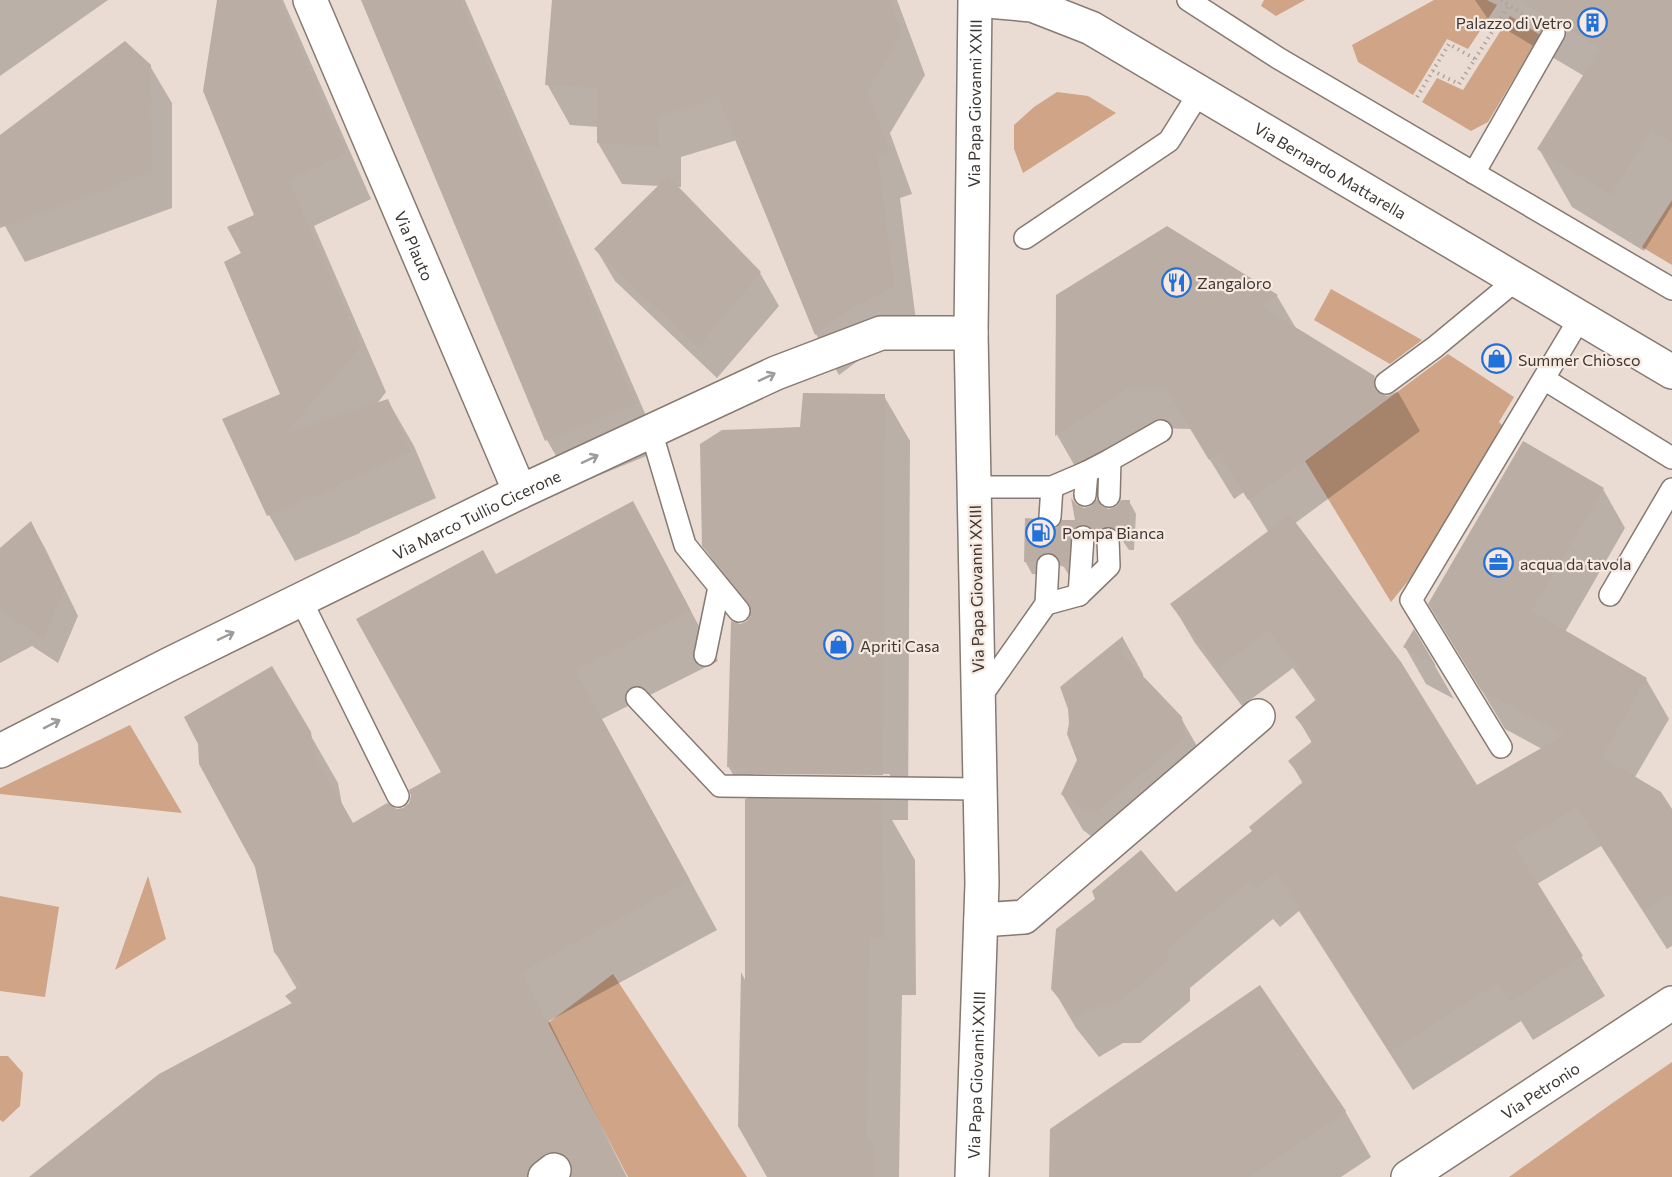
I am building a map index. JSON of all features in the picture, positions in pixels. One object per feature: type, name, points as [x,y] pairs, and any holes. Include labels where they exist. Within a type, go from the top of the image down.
[{"type":"street","name":"Via Plauto","points":[[310,0],[520,492]]},
{"type":"street","name":"Via Bernardo Mattarella","points":[[976,0],[1032,4],[1091,28],[1672,372]]},
{"type":"street","name":"Via Papa Giovanni XXIII","points":[[972,1177],[982,883],[971,333],[976,0]]},
{"type":"street","name":"Via Marco Tullio Cicerone","points":[[0,751],[520,492],[776,373],[881,333],[971,333]]},
{"type":"street","points":[[981,920],[1024,917],[1258,716]]},
{"type":"street","name":"Via Petronio","points":[[1408,1177],[1672,1003]]},
{"type":"lane","points":[[1188,0],[1278,58],[1672,289]]},
{"type":"lane","points":[[1474,173],[1554,33]]},
{"type":"lane","points":[[1025,238],[1169,141],[1199,93]]},
{"type":"lane","points":[[1386,383],[1435,347],[1516,280]]},
{"type":"lane","points":[[1501,747],[1412,600],[1580,318]]},
{"type":"lane","points":[[1544,379],[1672,458]]},
{"type":"lane","points":[[974,487],[1052,487],[1110,460],[1161,430]]},
{"type":"lane","points":[[651,431],[684,545],[739,612]]},
{"type":"lane","points":[[1109,496],[1110,460]]},
{"type":"lane","points":[[1085,495],[1087,472]]},
{"type":"lane","points":[[1050,517],[1052,487]]},
{"type":"lane","points":[[1610,595],[1672,489]]},
{"type":"lane","points":[[1079,595],[1083,537]]},
{"type":"lane","points":[[1046,604],[1079,595],[1109,566],[1108,539]]},
{"type":"lane","points":[[979,699],[1046,604],[1048,565]]},
{"type":"lane","points":[[705,655],[718,587]]},
{"type":"lane","points":[[301,600],[398,796]]},
{"type":"lane","points":[[637,698],[720,786],[980,789]]},
{"type":"path","points":[[1433,71],[1459,84],[1509,5]]},
{"type":"path","points":[[1398,129],[1449,44],[1474,59]]},
{"type":"shaded area","points":[[1264,0],[1305,0],[1276,16],[1261,6]]},
{"type":"shaded area","points":[[1434,0],[1487,0],[1497,5],[1468,49],[1447,39],[1413,95],[1358,62],[1352,45]]},
{"type":"shaded area","points":[[1510,16],[1540,35],[1488,122],[1471,131],[1422,102],[1437,78],[1463,90]]},
{"type":"shaded area","points":[[1057,92],[1088,96],[1116,113],[1023,173],[1014,149],[1014,125],[1034,107]]},
{"type":"shaded area","points":[[1672,200],[1672,265],[1642,247]]},
{"type":"shaded area","points":[[1331,289],[1422,340],[1390,364],[1314,320]]},
{"type":"shaded area","points":[[1448,354],[1514,397],[1499,422],[1504,427],[1422,564],[1391,602],[1305,461]]},
{"type":"shaded area","points":[[130,725],[182,813],[0,794],[0,788]]},
{"type":"shaded area","points":[[148,876],[166,939],[115,970]]},
{"type":"shaded area","points":[[0,896],[59,907],[45,997],[0,991]]},
{"type":"shaded area","points":[[613,974],[747,1177],[628,1177],[548,1023]]},
{"type":"shaded area","points":[[0,1056],[8,1056],[23,1073],[20,1106],[3,1122],[0,1120]]},
{"type":"shaded area","points":[[1672,1062],[1672,1177],[1509,1177],[1611,1104]]},
{"type":"building","points":[[217,0],[279,0],[346,153],[289,180],[361,346],[287,432],[388,399],[411,452],[335,486],[335,488],[267,516],[222,419],[280,394],[224,262],[241,253],[227,227],[254,215],[203,91]]},
{"type":"building","points":[[361,0],[460,0],[636,404],[545,441]]},
{"type":"building","points":[[552,0],[890,0],[902,33],[868,91],[890,153],[878,157],[894,287],[851,308],[815,335],[718,98],[658,116],[659,147],[597,143],[597,88],[545,85]]},
{"type":"building","points":[[1518,0],[1672,0],[1672,142],[1651,130],[1611,195],[1537,149],[1600,48],[1565,28],[1561,22],[1553,20]]},
{"type":"building","points":[[125,41],[151,65],[152,172],[0,228],[0,135]]},
{"type":"building","points":[[668,176],[761,272],[698,347],[594,249]]},
{"type":"building","points":[[1167,226],[1278,295],[1261,306],[1375,376],[1373,385],[1380,394],[1388,396],[1398,391],[1305,461],[1248,500],[1219,453],[1209,460],[1166,389],[1129,388],[1055,436],[1056,295]]},
{"type":"building","points":[[803,393],[885,394],[883,775],[745,774],[745,768],[727,767],[731,621],[740,624],[747,621],[752,610],[749,603],[702,546],[700,444],[722,430],[800,427]]},
{"type":"building","points":[[1523,441],[1604,488],[1532,611],[1647,678],[1602,757],[1661,792],[1672,809],[1672,893],[1644,911],[1577,807],[1514,845],[1583,956],[1509,1002],[1498,983],[1390,1052],[1276,873],[1256,889],[1250,881],[1168,948],[1168,961],[1117,1004],[1101,1004],[1075,1018],[1051,989],[1056,929],[1095,899],[1092,891],[1141,850],[1176,892],[1252,831],[1249,827],[1304,781],[1288,761],[1314,740],[1295,717],[1318,698],[1269,630],[1219,668],[1170,604],[1290,515],[1401,662],[1477,785],[1564,735],[1481,690],[1428,604]]},
{"type":"building","points":[[1071,498],[1077,505],[1084,508],[1091,506],[1097,499],[1102,506],[1108,509],[1116,507],[1121,500],[1130,500],[1128,538],[1121,538],[1113,528],[1102,528],[1096,537],[1090,526],[1078,525],[1070,536],[1068,563],[1060,563],[1055,555],[1048,552],[1042,554],[1036,562],[1024,562],[1025,518],[1038,519],[1042,527],[1050,530],[1056,528],[1062,520],[1075,520]]},
{"type":"building","points":[[633,501],[691,611],[575,670],[690,880],[522,972],[625,1177],[571,1177],[573,1168],[569,1159],[562,1153],[552,1151],[542,1155],[533,1163],[528,1169],[527,1177],[29,1177],[159,1074],[292,1003],[285,996],[301,985],[274,952],[255,867],[199,764],[198,744],[184,717],[272,666],[311,732],[314,754],[353,823],[387,803],[397,809],[403,808],[409,803],[411,796],[409,790],[441,772],[356,619],[483,550],[496,574]]},
{"type":"building","points":[[31,521],[64,590],[44,638],[0,611],[0,548]]},
{"type":"building","points":[[1414,629],[1436,666],[1403,647]]},
{"type":"building","points":[[1123,636],[1122,654],[1182,717],[1185,738],[1095,812],[1077,807],[1061,794],[1077,760],[1067,734],[1068,709],[1060,687]]},
{"type":"building","points":[[745,799],[882,801],[884,938],[869,938],[867,1139],[873,1139],[873,1177],[767,1177],[738,1126],[741,972],[745,980]]},
{"type":"building","points":[[1260,985],[1346,1111],[1249,1177],[1049,1177],[1050,1129]]},
{"type":"place","name":"Palazzo di Vetro","points":[[1593,22]]},
{"type":"place","name":"Zangaloro","points":[[1176,282]]},
{"type":"place","name":"Summer Chiosco","points":[[1497,359]]},
{"type":"place","name":"Pompa Bianca","points":[[1041,532]]},
{"type":"place","name":"acqua da tavola","points":[[1499,563]]},
{"type":"place","name":"Apriti Casa","points":[[839,645]]}]
